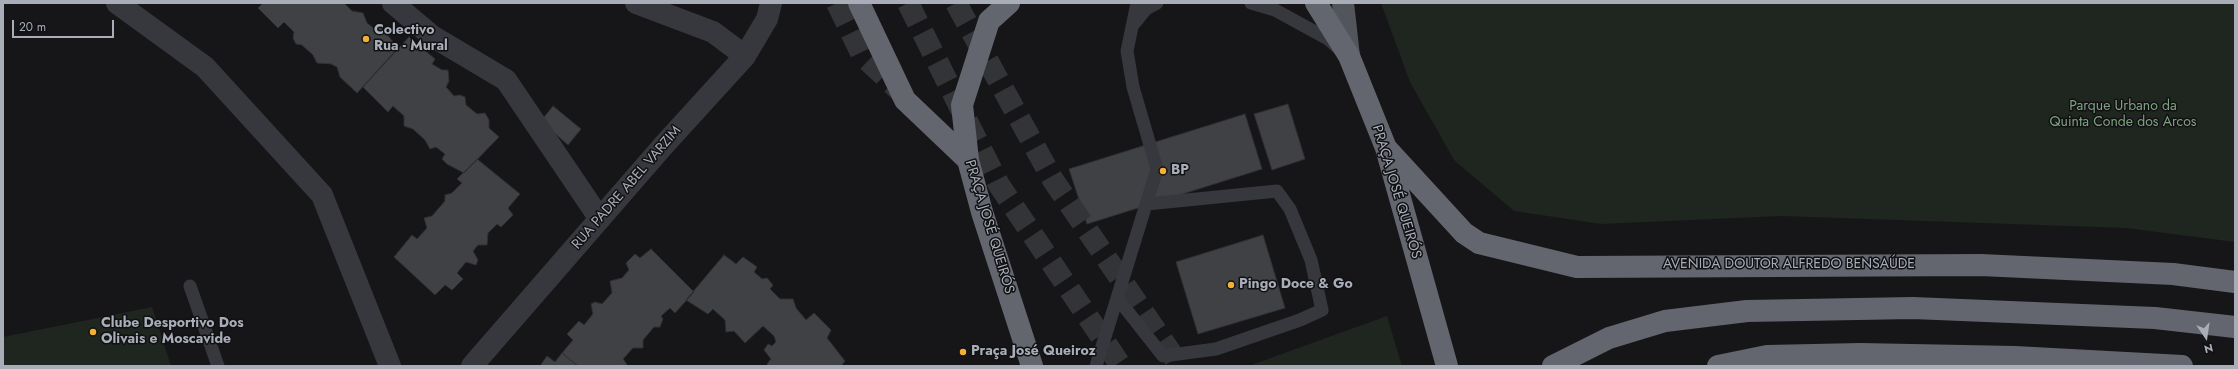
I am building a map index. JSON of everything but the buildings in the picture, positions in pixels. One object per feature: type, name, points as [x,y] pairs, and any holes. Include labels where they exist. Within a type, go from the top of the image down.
[{"type":"highway","points":[[859,3],[905,100],[968,160]]},
{"type":"highway","name":"PRAÇA JOSÉ QUEIRÓS","points":[[1009,3],[989,21],[962,105],[968,160],[982,212],[1032,366]]},
{"type":"highway","name":"PRAÇA JOSÉ QUEIRÓS","points":[[1316,3],[1349,56],[1386,148],[1447,366]]},
{"type":"highway","name":"AVENIDA DOUTOR ALFREDO BENSAÚDE","points":[[1386,148],[1464,233],[1474,240],[1479,243],[1577,267],[1981,265],[2173,274],[2235,282]]},
{"type":"highway","points":[[1553,366],[1609,338],[1665,321],[1746,310],[1913,308],[2155,318],[2235,327]]},
{"type":"highway","points":[[1721,366],[1767,356],[1860,354],[2015,356],[2173,366]]},
{"type":"main road","points":[[1343,3],[1349,56]]},
{"type":"street","points":[[117,3],[205,67],[322,195],[390,366]]},
{"type":"street","points":[[393,3],[432,36],[506,80],[600,219]]},
{"type":"street","points":[[636,3],[713,32],[745,56]]},
{"type":"street","name":"RUA PADRE ABEL VARZIM","points":[[472,366],[663,146],[745,56],[767,19],[771,3]]},
{"type":"lane","points":[[1096,366],[1157,169],[1133,87],[1127,51],[1136,3]]},
{"type":"lane","points":[[1127,51],[1135,21],[1146,9],[1157,3]]},
{"type":"lane","points":[[1251,3],[1275,10],[1304,25],[1328,39],[1349,56]]},
{"type":"lane","points":[[1118,299],[1163,356],[1216,349],[1300,320],[1322,310],[1311,260],[1290,209],[1277,191],[1147,204]]},
{"type":"lane","points":[[190,286],[218,366]]},
{"type":"green space","name":"Parque Urbano da Quinta Conde dos Arcos","points":[[1381,3],[2235,3],[2235,242],[2126,228],[1781,216],[1601,224],[1514,211],[1454,160],[1410,82]]},
{"type":"green space","name":"Clube Desportivo Dos Olivais e Moscavide","points":[[152,307],[171,366],[3,366],[3,337]]},
{"type":"green space","points":[[1387,316],[1402,366],[1248,366],[1254,364]]},
{"type":"tunnel","points":[[837,3],[862,55],[901,92]]},
{"type":"tunnel","points":[[908,3],[999,185],[1121,366]]},
{"type":"tunnel","points":[[956,3],[1053,180],[1180,366]]},
{"type":"place","name":"Colectivo Rua - Mural","points":[[366,39]]},
{"type":"place","name":"BP","points":[[1163,171]]},
{"type":"place","name":"Pingo Doce & Go","points":[[1231,285]]},
{"type":"place","name":"Clube Desportivo Dos Olivais e Moscavide","points":[[93,332]]},
{"type":"place","name":"Praça José Queiroz","points":[[963,352]]}]
